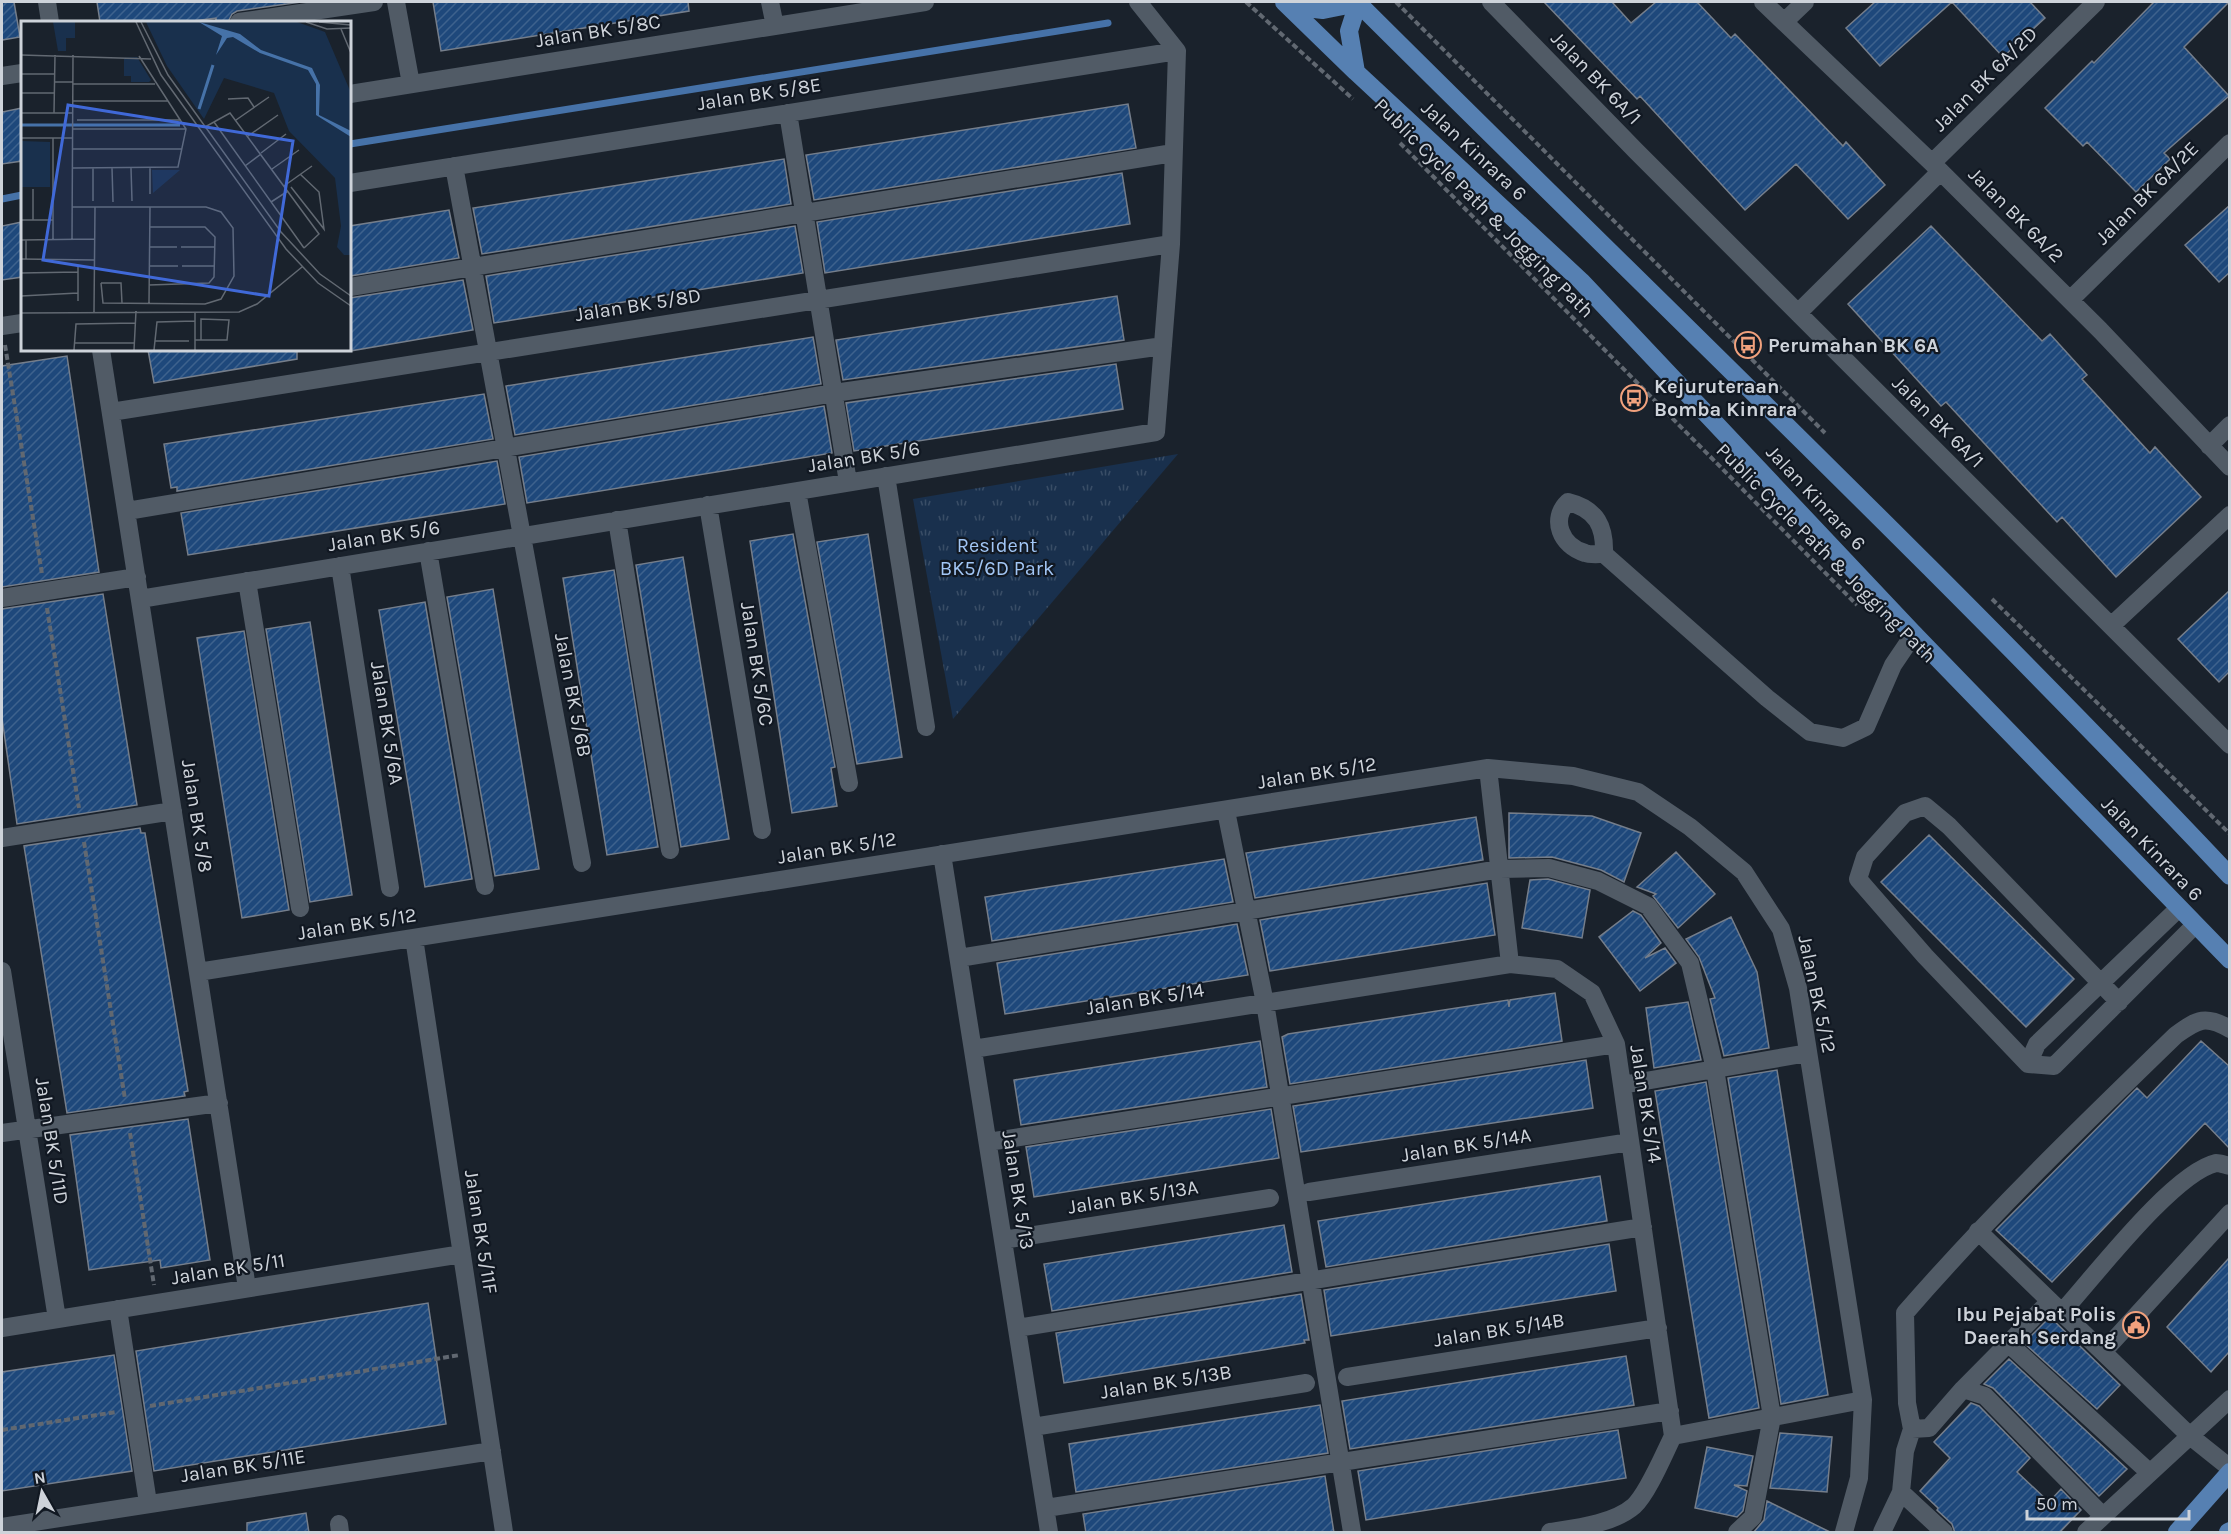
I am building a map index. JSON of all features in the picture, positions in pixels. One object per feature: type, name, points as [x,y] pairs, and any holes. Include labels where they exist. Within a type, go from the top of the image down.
[{"type":"main road","points":[[1286,4],[1323,10],[1358,2]]},
{"type":"main road","points":[[1356,72],[1349,31],[1358,2]]},
{"type":"main road","name":"Jalan Kinrara 6","points":[[1358,2],[1917,554],[2173,815],[2229,876]]},
{"type":"main road","name":"Jalan Kinrara 6","points":[[1286,4],[1581,281],[1914,634],[2229,960]]},
{"type":"main road","points":[[2177,1533],[2229,1470]]},
{"type":"street","points":[[47,2],[50,21]]},
{"type":"street","points":[[246,21],[374,2]]},
{"type":"street","points":[[396,2],[411,84]]},
{"type":"street","points":[[770,2],[775,26]]},
{"type":"street","name":"Jalan BK 5/8C","points":[[351,94],[925,2]]},
{"type":"street","points":[[1138,2],[1177,51]]},
{"type":"street","name":"Jalan BK 6A/1","points":[[1491,2],[2229,745]]},
{"type":"street","name":"Jalan BK 6A/2","points":[[1763,2],[1936,167],[2070,300],[2229,467]]},
{"type":"street","points":[[1784,22],[1805,2]]},
{"type":"street","name":"Jalan BK 6A/2D","points":[[1798,313],[2096,2]]},
{"type":"street","name":"Jalan BK 5/8E","points":[[351,183],[1177,51]]},
{"type":"street","name":"Jalan BK 5/6","points":[[140,599],[1156,432],[1171,244],[1177,51]]},
{"type":"street","points":[[2,76],[21,73]]},
{"type":"street","points":[[788,113],[848,482]]},
{"type":"street","name":"Jalan BK 6A/2E","points":[[2070,300],[2229,143]]},
{"type":"street","points":[[351,287],[1173,153]]},
{"type":"street","name":"Jalan BK 5/6B","points":[[454,166],[520,536],[582,863]]},
{"type":"street","name":"Jalan BK 5/8D","points":[[111,412],[1171,244]]},
{"type":"street","points":[[2,326],[21,323]]},
{"type":"street","points":[[127,511],[834,393],[1163,346]]},
{"type":"street","name":"Jalan BK 5/8","points":[[101,351],[247,1288]]},
{"type":"street","points":[[2209,446],[2229,425]]},
{"type":"street","points":[[886,476],[926,728]]},
{"type":"street","points":[[797,491],[849,783]]},
{"type":"street","name":"Jalan BK 5/6C","points":[[708,506],[762,830]]},
{"type":"street","points":[[2112,625],[2229,515]]},
{"type":"street","points":[[617,520],[670,850]]},
{"type":"street","points":[[428,551],[485,886]]},
{"type":"street","points":[[1604,554],[1767,698],[1810,732],[1843,738],[1866,727],[1893,665],[1914,634]]},
{"type":"street","name":"Jalan BK 5/6A","points":[[339,566],[390,888]]},
{"type":"street","points":[[2,598],[137,577]]},
{"type":"street","points":[[247,581],[300,908]]},
{"type":"street","points":[[1488,768],[1510,964]]},
{"type":"street","name":"Jalan BK 5/12","points":[[198,972],[1488,768],[1573,776],[1638,792],[1690,827],[1744,873],[1780,929],[1797,988],[1863,1400],[1859,1478],[1844,1533]]},
{"type":"street","points":[[2119,1002],[1949,826],[1925,806],[1905,813],[1865,857],[1858,879],[1925,956],[2028,1064],[2054,1066],[2119,1002],[2195,925]]},
{"type":"street","points":[[2,838],[173,811]]},
{"type":"street","points":[[1226,811],[1265,1003],[1352,1533]]},
{"type":"street","name":"Jalan BK 5/13","points":[[942,854],[1049,1533]]},
{"type":"street","points":[[959,958],[1500,869],[1549,868],[1598,881],[1648,906],[1690,963],[1715,1069],[1772,1417],[1753,1517],[1737,1533]]},
{"type":"street","points":[[2028,1064],[2037,1044],[2178,909]]},
{"type":"street","name":"Jalan BK 5/11F","points":[[414,938],[504,1533]]},
{"type":"street","name":"Jalan BK 5/14","points":[[973,1049],[1510,964],[1557,969],[1592,993],[1616,1044],[1673,1436]]},
{"type":"street","name":"Jalan BK 5/11D","points":[[2,971],[57,1319]]},
{"type":"street","points":[[1882,1533],[1901,1492],[1905,1451],[1912,1429],[1907,1403],[1905,1314],[1978,1232],[2176,1035],[2196,1021],[2214,1020],[2229,1029]]},
{"type":"street","points":[[988,1142],[1616,1044]]},
{"type":"street","points":[[1622,1085],[1808,1053]]},
{"type":"street","points":[[2,1132],[219,1103]]},
{"type":"street","name":"Jalan BK 5/14A","points":[[1309,1192],[1630,1142]]},
{"type":"street","points":[[1912,1429],[1929,1428],[2008,1343],[2056,1307],[2162,1199],[2190,1176],[2217,1163],[2229,1166]]},
{"type":"street","name":"Jalan BK 5/13A","points":[[1003,1240],[1270,1198]]},
{"type":"street","points":[[2103,1352],[2229,1213]]},
{"type":"street","points":[[1017,1328],[1642,1227]]},
{"type":"street","points":[[1978,1232],[2190,1436],[2229,1470]]},
{"type":"street","name":"Jalan BK 5/11","points":[[2,1328],[462,1254]]},
{"type":"street","points":[[118,1309],[148,1503]]},
{"type":"street","name":"Jalan BK 5/14B","points":[[1347,1377],[1658,1328]]},
{"type":"street","points":[[2008,1343],[2150,1473]]},
{"type":"street","name":"Jalan BK 5/13B","points":[[1033,1427],[1306,1383]]},
{"type":"street","points":[[1963,1389],[1985,1396],[2103,1516]]},
{"type":"street","points":[[2086,1533],[2229,1399]]},
{"type":"street","points":[[1550,1533],[1600,1528],[1634,1506],[1656,1471],[1673,1436],[1863,1400]]},
{"type":"street","points":[[1046,1508],[1670,1412]]},
{"type":"street","name":"Jalan BK 5/11E","points":[[2,1527],[492,1451]]},
{"type":"street","points":[[1901,1492],[1944,1533]]},
{"type":"path","name":"Public Cycle Path & Jogging Path","points":[[1246,2],[1360,106]]},
{"type":"path","points":[[1396,2],[1830,438]]},
{"type":"path","points":[[1483,127],[1502,108]]},
{"type":"path","name":"Public Cycle Path & Jogging Path","points":[[1396,138],[1860,608]]},
{"type":"path","points":[[1433,176],[1450,160]]},
{"type":"path","points":[[1988,596],[2229,834]]},
{"type":"path","points":[[2,1430],[477,1353]]},
{"type":"green space","name":"Resident BK5/6D Park","points":[[1178,454],[953,719],[913,499]]},
{"type":"building","points":[[2,2],[14,2],[20,37],[2,40]]},
{"type":"building","points":[[97,2],[301,2],[237,11],[232,14],[228,21],[216,21],[216,18],[193,21],[100,21]]},
{"type":"building","points":[[433,2],[688,2],[689,11],[441,51]]},
{"type":"building","points":[[1544,2],[1612,2],[1631,23],[1656,2],[1697,2],[1731,38],[1735,34],[1843,146],[1846,142],[1885,185],[1848,219],[1796,164],[1745,210],[1640,96],[1637,99]]},
{"type":"building","points":[[1875,2],[1952,2],[1880,66],[1846,28]]},
{"type":"building","points":[[1952,2],[2030,2],[2045,18],[2003,57]]},
{"type":"building","points":[[2154,2],[2229,2],[2184,47],[2229,96],[2164,153],[2170,159],[2136,192],[2087,142],[2083,146],[2045,108],[2092,61],[2094,63]]},
{"type":"building","points":[[1128,104],[1136,148],[814,200],[806,155]]},
{"type":"building","points":[[21,108],[21,161],[2,164],[2,112]]},
{"type":"building","points":[[784,159],[791,204],[482,254],[473,208]]},
{"type":"building","points":[[1122,173],[1130,224],[825,273],[817,222]]},
{"type":"building","points":[[2229,206],[2229,273],[2219,282],[2185,245]]},
{"type":"building","points":[[449,210],[459,258],[351,276],[351,226]]},
{"type":"building","points":[[21,222],[21,277],[2,280],[2,226]]},
{"type":"building","points":[[795,226],[803,273],[494,323],[486,276]]},
{"type":"building","points":[[1931,226],[2042,341],[2050,334],[2087,375],[2082,379],[2150,453],[2155,447],[2201,497],[2116,577],[2062,517],[2057,522],[1946,402],[1941,406],[1848,304]]},
{"type":"building","points":[[463,280],[473,330],[351,351],[351,298]]},
{"type":"building","points":[[1117,296],[1124,340],[843,380],[836,340]]},
{"type":"building","points":[[813,337],[821,384],[515,435],[506,386]]},
{"type":"building","points":[[148,351],[297,351],[297,359],[154,383]]},
{"type":"building","points":[[67,356],[99,572],[2,587],[2,366]]},
{"type":"building","points":[[1116,364],[1123,409],[854,451],[846,403]]},
{"type":"building","points":[[484,394],[493,439],[177,491],[177,487],[171,488],[164,444]]},
{"type":"building","points":[[824,406],[832,453],[527,503],[519,457]]},
{"type":"building","points":[[497,461],[505,504],[188,555],[181,513]]},
{"type":"building","points":[[793,534],[835,767],[831,768],[837,806],[792,813],[750,541]]},
{"type":"building","points":[[868,534],[902,757],[857,764],[817,542]]},
{"type":"building","points":[[683,557],[729,839],[681,847],[636,565]]},
{"type":"building","points":[[614,570],[658,847],[607,855],[563,578]]},
{"type":"building","points":[[493,589],[539,869],[495,876],[447,597]]},
{"type":"building","points":[[2229,591],[2229,672],[2219,682],[2178,639]]},
{"type":"building","points":[[103,594],[137,805],[17,824],[2,718],[2,609]]},
{"type":"building","points":[[425,602],[472,879],[425,887],[379,610]]},
{"type":"building","points":[[310,622],[352,895],[310,902],[266,629]]},
{"type":"building","points":[[244,631],[289,910],[242,918],[197,638]]},
{"type":"building","points":[[1509,813],[1592,816],[1641,833],[1624,882],[1601,870],[1552,857],[1509,858]]},
{"type":"building","points":[[1476,817],[1483,860],[1255,898],[1246,853]]},
{"type":"building","points":[[140,828],[141,833],[145,833],[188,1091],[184,1092],[185,1096],[67,1113],[24,846]]},
{"type":"building","points":[[1929,835],[2074,979],[2026,1027],[1881,882]]},
{"type":"building","points":[[1676,852],[1715,894],[1678,928],[1653,896],[1656,894],[1637,887]]},
{"type":"building","points":[[1224,859],[1233,902],[992,941],[985,897]]},
{"type":"building","points":[[1548,879],[1590,890],[1582,938],[1522,928],[1530,880]]},
{"type":"building","points":[[1487,883],[1495,935],[1270,971],[1260,920]]},
{"type":"building","points":[[1633,911],[1641,915],[1661,943],[1645,958],[1665,948],[1676,963],[1640,991],[1599,937]]},
{"type":"building","points":[[1731,917],[1757,972],[1769,1048],[1724,1056],[1710,999],[1715,998],[1699,957],[1686,939]]},
{"type":"building","points":[[1237,924],[1248,975],[1005,1014],[997,963]]},
{"type":"building","points":[[1555,993],[1562,1041],[1290,1084],[1282,1037],[1288,1034],[1508,1000],[1509,1007],[1510,1000]]},
{"type":"building","points":[[1688,1002],[1701,1060],[1654,1068],[1646,1008]]},
{"type":"building","points":[[1260,1041],[1267,1087],[1021,1125],[1014,1080]]},
{"type":"building","points":[[2201,1041],[2229,1066],[2229,1148],[2205,1123],[2052,1282],[1996,1230],[2137,1088],[2147,1098]]},
{"type":"building","points":[[1586,1060],[1593,1108],[1301,1152],[1293,1106]]},
{"type":"building","points":[[1777,1070],[1828,1395],[1781,1404],[1728,1078]]},
{"type":"building","points":[[1706,1082],[1759,1408],[1709,1418],[1655,1091]]},
{"type":"building","points":[[1271,1109],[1279,1158],[1034,1197],[1026,1147]]},
{"type":"building","points":[[188,1119],[210,1260],[161,1268],[160,1260],[89,1270],[70,1135]]},
{"type":"building","points":[[1600,1176],[1607,1221],[1326,1267],[1318,1221]]},
{"type":"building","points":[[1284,1225],[1292,1272],[1052,1311],[1044,1264]]},
{"type":"building","points":[[1609,1244],[1616,1291],[1331,1336],[1324,1290]]},
{"type":"building","points":[[2229,1258],[2229,1352],[2211,1372],[2167,1327]]},
{"type":"building","points":[[1301,1294],[1309,1340],[1304,1340],[1305,1343],[1064,1383],[1056,1333]]},
{"type":"building","points":[[428,1303],[446,1424],[154,1471],[136,1351]]},
{"type":"building","points":[[2050,1317],[2120,1385],[2097,1409],[2024,1343]]},
{"type":"building","points":[[114,1355],[132,1471],[2,1491],[2,1372]]},
{"type":"building","points":[[1626,1356],[1634,1405],[1350,1449],[1342,1401]]},
{"type":"building","points":[[2009,1359],[2127,1469],[2099,1496],[1993,1388],[1984,1384]]},
{"type":"building","points":[[1971,1403],[1979,1406],[2030,1458],[2017,1472],[2049,1502],[2061,1489],[2081,1510],[2059,1533],[1955,1533],[1952,1524],[1920,1491],[1950,1458],[1934,1442]]},
{"type":"building","points":[[1320,1405],[1328,1453],[1076,1492],[1069,1444]]},
{"type":"building","points":[[1618,1430],[1626,1478],[1366,1520],[1358,1471]]},
{"type":"building","points":[[1780,1433],[1832,1437],[1827,1492],[1770,1488]]},
{"type":"building","points":[[1707,1447],[1753,1456],[1747,1486],[1734,1485],[1747,1491],[1743,1511],[1737,1517],[1695,1508]]},
{"type":"building","points":[[1325,1476],[1334,1533],[1086,1533],[1083,1514]]},
{"type":"building","points":[[1767,1501],[1832,1533],[1753,1533],[1764,1520]]},
{"type":"building","points":[[306,1513],[309,1533],[247,1533],[247,1523]]},
{"type":"waterway","points":[[351,144],[1108,23]]},
{"type":"waterway","points":[[2,199],[21,195]]},
{"type":"place","name":"Perumahan BK 6A","points":[[1748,345]]},
{"type":"place","name":"Kejuruteraan Bomba Kinrara","points":[[1634,398]]},
{"type":"place","name":"Ibu Pejabat Polis Daerah Serdang","points":[[2136,1325]]}]
